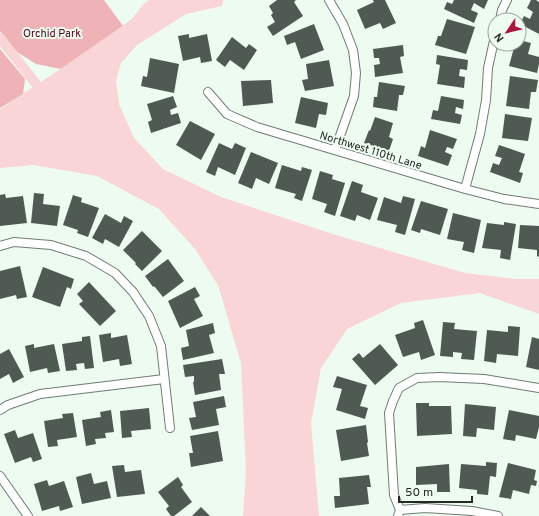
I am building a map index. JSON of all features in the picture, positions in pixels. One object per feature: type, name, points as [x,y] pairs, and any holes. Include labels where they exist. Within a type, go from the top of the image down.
[{"type":"street","points":[[329,0],[343,24],[353,50],[356,73],[354,96],[335,150]]},
{"type":"street","points":[[502,12],[507,0]]},
{"type":"street","points":[[465,189],[480,134],[486,100],[488,68],[492,52]]},
{"type":"street","name":"Northwest 110th Lane","points":[[208,92],[227,114],[256,127],[465,189],[504,199],[539,204]]},
{"type":"street","points":[[0,246],[14,242],[52,245],[86,256],[115,273],[133,292],[150,316],[162,346],[164,379],[170,428]]},
{"type":"street","points":[[498,516],[472,511],[425,508],[399,513],[394,494],[389,413],[399,388],[417,378],[439,377],[484,379],[539,388]]},
{"type":"street","points":[[0,410],[8,405],[40,394],[164,379]]},
{"type":"street","points":[[0,476],[28,516]]},
{"type":"green space","name":"Orchid Park","points":[[0,0],[104,0],[123,26],[61,69],[36,64],[14,50],[0,31]]},
{"type":"green space","points":[[0,49],[25,79],[23,94],[0,108]]},
{"type":"shaded area","points":[[149,0],[223,0],[222,6],[186,14],[137,45],[121,63],[116,81],[119,104],[134,138],[163,169],[221,197],[339,236],[465,273],[516,279],[539,279],[539,314],[480,293],[401,303],[347,329],[321,368],[311,423],[319,516],[243,516],[246,472],[241,363],[218,285],[195,249],[159,209],[97,176],[33,165],[0,168],[0,109],[128,22]]},
{"type":"building","points":[[277,0],[296,0],[294,2],[303,16],[273,36],[267,27],[275,22],[271,15],[273,13],[269,6]]},
{"type":"building","points":[[373,0],[385,0],[396,23],[383,29],[380,23],[365,29],[357,10],[374,2]]},
{"type":"building","points":[[454,0],[488,0],[484,9],[474,3],[471,10],[478,13],[474,23],[444,9],[447,2],[452,4]]},
{"type":"building","points":[[531,0],[536,0],[539,2],[539,34],[527,28],[527,18],[530,19],[533,12],[527,8]]},
{"type":"building","points":[[447,19],[475,27],[466,54],[435,45],[438,36],[441,36]]},
{"type":"building","points":[[314,24],[324,50],[301,59],[295,42],[287,45],[284,36]]},
{"type":"building","points":[[189,34],[189,38],[207,34],[212,61],[201,63],[200,57],[183,61],[178,36]]},
{"type":"building","points":[[232,37],[246,48],[249,44],[257,50],[244,70],[230,60],[225,67],[216,60]]},
{"type":"building","points":[[527,42],[531,43],[528,54],[539,57],[537,73],[509,66],[513,52],[527,52]]},
{"type":"building","points":[[403,45],[404,56],[400,57],[403,73],[375,77],[374,65],[380,64],[379,58],[374,58],[373,49]]},
{"type":"building","points":[[437,55],[468,60],[467,70],[460,69],[459,76],[465,77],[464,88],[437,84],[440,65],[436,64]]},
{"type":"building","points":[[150,58],[179,64],[174,93],[141,86],[143,76],[147,77]]},
{"type":"building","points":[[329,60],[334,86],[305,91],[302,80],[308,79],[306,64]]},
{"type":"building","points":[[510,76],[538,80],[536,92],[531,92],[529,109],[506,106]]},
{"type":"building","points":[[271,80],[273,103],[243,106],[241,81]]},
{"type":"building","points":[[379,82],[405,86],[403,95],[399,95],[397,111],[373,107],[374,97],[377,97]]},
{"type":"building","points":[[173,96],[177,107],[170,110],[171,115],[178,113],[181,123],[151,133],[148,122],[152,120],[147,104]]},
{"type":"building","points":[[441,96],[464,100],[463,109],[456,107],[455,113],[462,115],[460,124],[431,119],[433,110],[438,111]]},
{"type":"building","points":[[301,97],[328,103],[326,115],[319,114],[316,128],[295,123]]},
{"type":"building","points":[[505,114],[532,118],[528,141],[502,138]]},
{"type":"building","points":[[375,117],[393,123],[389,137],[393,139],[389,151],[364,143]]},
{"type":"building","points":[[190,121],[215,134],[201,160],[176,145]]},
{"type":"building","points":[[430,130],[457,139],[453,149],[447,147],[445,152],[452,155],[448,166],[418,156],[421,146],[425,148]]},
{"type":"building","points":[[219,143],[232,149],[235,143],[246,148],[235,175],[218,167],[215,176],[206,172]]},
{"type":"building","points":[[499,145],[525,154],[519,172],[523,173],[520,183],[490,172],[493,163],[499,165],[502,158],[495,156]]},
{"type":"building","points":[[251,152],[278,163],[269,184],[256,178],[252,189],[238,183]]},
{"type":"building","points":[[282,165],[301,171],[302,167],[312,170],[302,201],[294,198],[296,194],[275,188]]},
{"type":"building","points":[[320,171],[333,175],[332,179],[345,183],[335,216],[324,212],[327,204],[312,199]]},
{"type":"building","points":[[352,181],[363,185],[361,192],[378,198],[370,220],[357,215],[355,221],[340,216]]},
{"type":"building","points":[[34,193],[44,194],[43,204],[60,206],[57,226],[31,223]]},
{"type":"building","points":[[5,194],[6,198],[23,196],[27,223],[0,226],[0,195]]},
{"type":"building","points":[[73,195],[82,198],[81,202],[99,208],[88,237],[77,233],[78,230],[63,225]]},
{"type":"building","points":[[403,196],[415,199],[405,235],[395,232],[397,225],[377,220],[384,197],[401,203]]},
{"type":"building","points":[[421,201],[448,209],[440,235],[421,229],[420,233],[411,230]]},
{"type":"building","points":[[453,213],[481,220],[474,253],[462,250],[464,242],[447,239]]},
{"type":"building","points":[[105,214],[121,223],[124,216],[133,221],[119,247],[105,239],[103,244],[92,238]]},
{"type":"building","points":[[504,222],[516,224],[510,260],[500,258],[501,250],[482,248],[487,223],[504,225]]},
{"type":"building","points":[[520,225],[539,226],[539,257],[537,256],[537,250],[518,248]]},
{"type":"building","points":[[142,231],[162,251],[142,271],[123,250]]},
{"type":"building","points":[[168,259],[184,281],[163,297],[145,276]]},
{"type":"building","points":[[20,266],[27,297],[17,299],[16,295],[0,299],[0,271]]},
{"type":"building","points":[[43,267],[74,279],[71,289],[67,287],[60,307],[32,297]]},
{"type":"building","points":[[89,282],[116,311],[100,326],[79,304],[83,301],[77,294]]},
{"type":"building","points":[[195,287],[200,296],[194,299],[203,316],[180,328],[168,301]]},
{"type":"building","points":[[423,320],[435,355],[421,360],[419,352],[403,357],[395,335],[415,328],[414,323]]},
{"type":"building","points":[[443,322],[455,323],[454,329],[477,331],[474,360],[461,359],[462,353],[453,352],[453,357],[440,356]]},
{"type":"building","points":[[213,323],[215,333],[209,335],[214,353],[183,360],[181,348],[189,346],[186,330]]},
{"type":"building","points":[[508,326],[520,327],[518,356],[497,354],[496,363],[484,361],[487,330],[508,332]]},
{"type":"building","points":[[111,333],[111,338],[127,335],[132,364],[120,366],[119,359],[103,362],[99,335]]},
{"type":"building","points":[[90,336],[94,368],[85,369],[84,363],[76,364],[77,370],[66,371],[62,344],[82,341],[82,337]]},
{"type":"building","points":[[532,337],[539,339],[539,370],[526,367]]},
{"type":"building","points":[[34,344],[34,348],[54,344],[60,371],[48,373],[47,368],[30,372],[25,346]]},
{"type":"building","points":[[380,344],[398,365],[375,385],[352,359],[359,353],[363,358]]},
{"type":"building","points":[[9,349],[24,377],[13,383],[9,374],[0,379],[0,354]]},
{"type":"building","points":[[222,359],[225,374],[219,374],[221,390],[195,395],[193,382],[194,376],[185,377],[183,365]]},
{"type":"building","points":[[337,376],[367,385],[360,406],[368,408],[365,419],[336,410],[342,389],[333,387]]},
{"type":"building","points":[[224,396],[226,407],[216,409],[219,425],[192,430],[189,418],[196,417],[193,402]]},
{"type":"building","points":[[416,403],[429,403],[429,406],[451,406],[452,434],[417,436]]},
{"type":"building","points":[[465,404],[496,407],[494,430],[477,428],[476,437],[463,436]]},
{"type":"building","points":[[149,408],[151,429],[131,431],[132,437],[122,438],[120,411]]},
{"type":"building","points":[[111,410],[114,432],[105,433],[106,438],[95,439],[96,444],[86,446],[82,420],[101,417],[100,412]]},
{"type":"building","points":[[509,410],[539,416],[539,427],[536,439],[516,435],[515,441],[503,439]]},
{"type":"building","points":[[73,413],[77,437],[57,440],[58,446],[48,447],[44,421],[63,418],[62,414]]},
{"type":"building","points":[[366,425],[369,456],[341,461],[336,430]]},
{"type":"building","points":[[15,430],[18,438],[33,433],[42,459],[33,462],[31,457],[15,463],[4,434]]},
{"type":"building","points":[[218,431],[223,461],[191,467],[189,453],[193,453],[190,436]]},
{"type":"building","points":[[486,462],[497,463],[496,477],[490,476],[488,495],[477,494],[477,490],[459,488],[461,464],[486,466]]},
{"type":"building","points":[[508,463],[536,470],[534,480],[537,481],[536,486],[531,485],[529,494],[513,490],[511,499],[499,497]]},
{"type":"building","points":[[449,464],[450,492],[437,492],[437,484],[416,485],[416,467]]},
{"type":"building","points":[[124,465],[125,472],[141,470],[145,494],[117,497],[112,466]]},
{"type":"building","points":[[91,473],[94,484],[107,481],[111,498],[82,504],[76,477]]},
{"type":"building","points":[[369,475],[371,487],[367,487],[369,504],[335,508],[334,496],[340,496],[339,478]]},
{"type":"building","points":[[178,477],[183,485],[181,487],[192,502],[174,516],[171,516],[166,509],[169,506],[158,492]]},
{"type":"building","points":[[47,480],[49,486],[64,481],[73,507],[60,511],[59,506],[42,511],[34,484]]},
{"type":"building","points":[[201,507],[210,516],[192,516]]},
{"type":"waterway","points":[[0,38],[37,85]]}]
